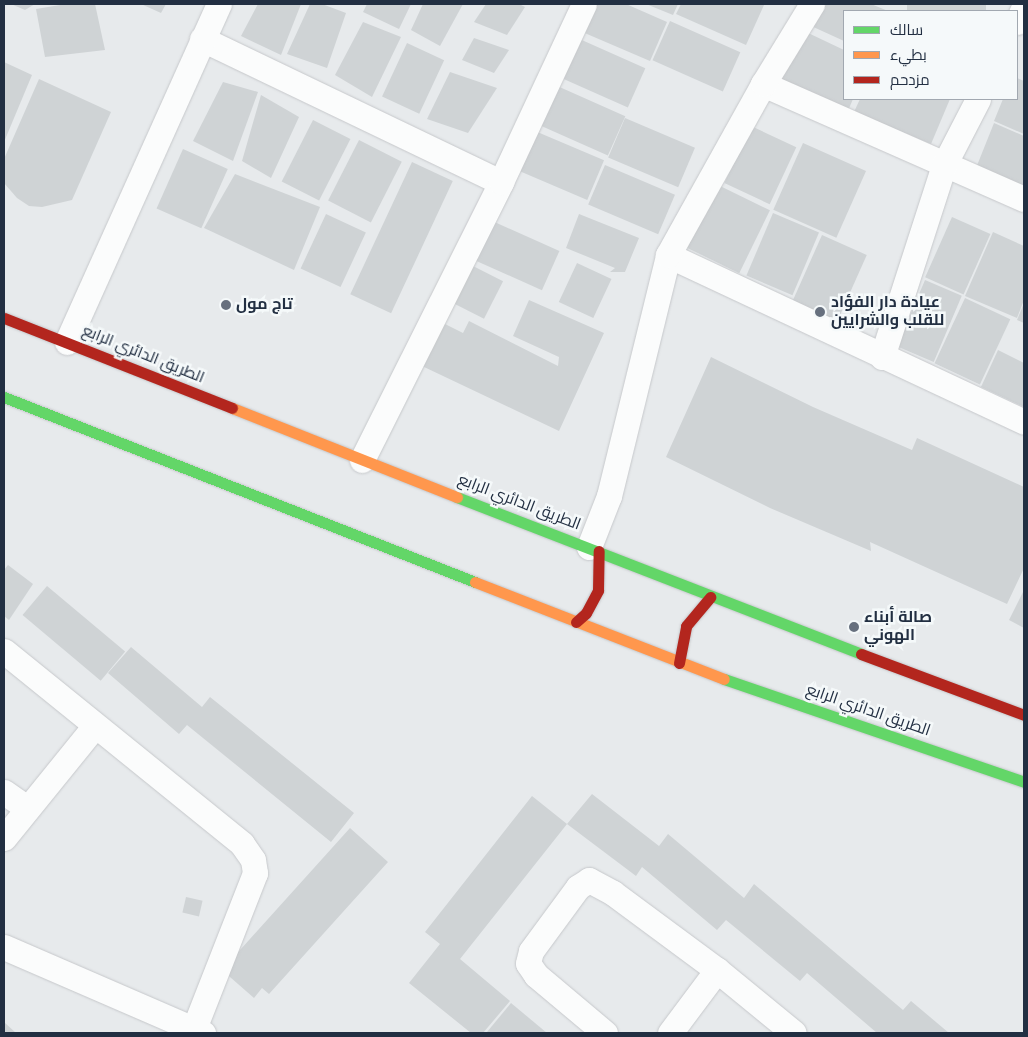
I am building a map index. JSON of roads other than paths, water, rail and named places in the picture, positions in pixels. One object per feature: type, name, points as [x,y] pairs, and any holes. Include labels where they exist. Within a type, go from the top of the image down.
[{"type":"main road","name":"الطريق الدائري الرابع","points":[[4,318],[362,460],[594,549],[710,597],[1024,715]]},
{"type":"main road","name":"الطريق الدائري الرابع","points":[[4,397],[679,663],[1024,782]]},
{"type":"main road","points":[[576,622],[586,613],[598,590],[601,577],[594,549]]},
{"type":"main road","points":[[679,663],[686,626],[710,597]]},
{"type":"street","points":[[67,342],[219,4]]},
{"type":"street","points":[[362,460],[501,182],[584,4]]},
{"type":"street","points":[[594,549],[609,496],[668,255],[763,84],[812,4]]},
{"type":"street","points":[[1018,20],[1024,7]]},
{"type":"street","points":[[202,39],[501,182]]},
{"type":"street","points":[[763,84],[1024,199]]},
{"type":"street","points":[[882,357],[944,164],[977,100]]},
{"type":"street","points":[[668,255],[1024,422]]},
{"type":"street","points":[[4,651],[94,727],[242,844],[255,866],[199,1031],[4,947]]},
{"type":"street","points":[[4,838],[94,727]]},
{"type":"street","points":[[4,792],[27,808]]},
{"type":"street","points":[[606,1033],[536,975],[528,963],[531,951],[584,882],[590,880],[608,890],[717,970],[794,1033]]},
{"type":"street","points":[[670,1033],[717,970]]},
{"type":"place","name":"تاج مول","points":[[226,305]]},
{"type":"place","name":"عيادة دار الفؤاد للقلب والشرايين","points":[[820,312]]},
{"type":"place","name":"صالة أبناء الهوني","points":[[854,627]]}]
